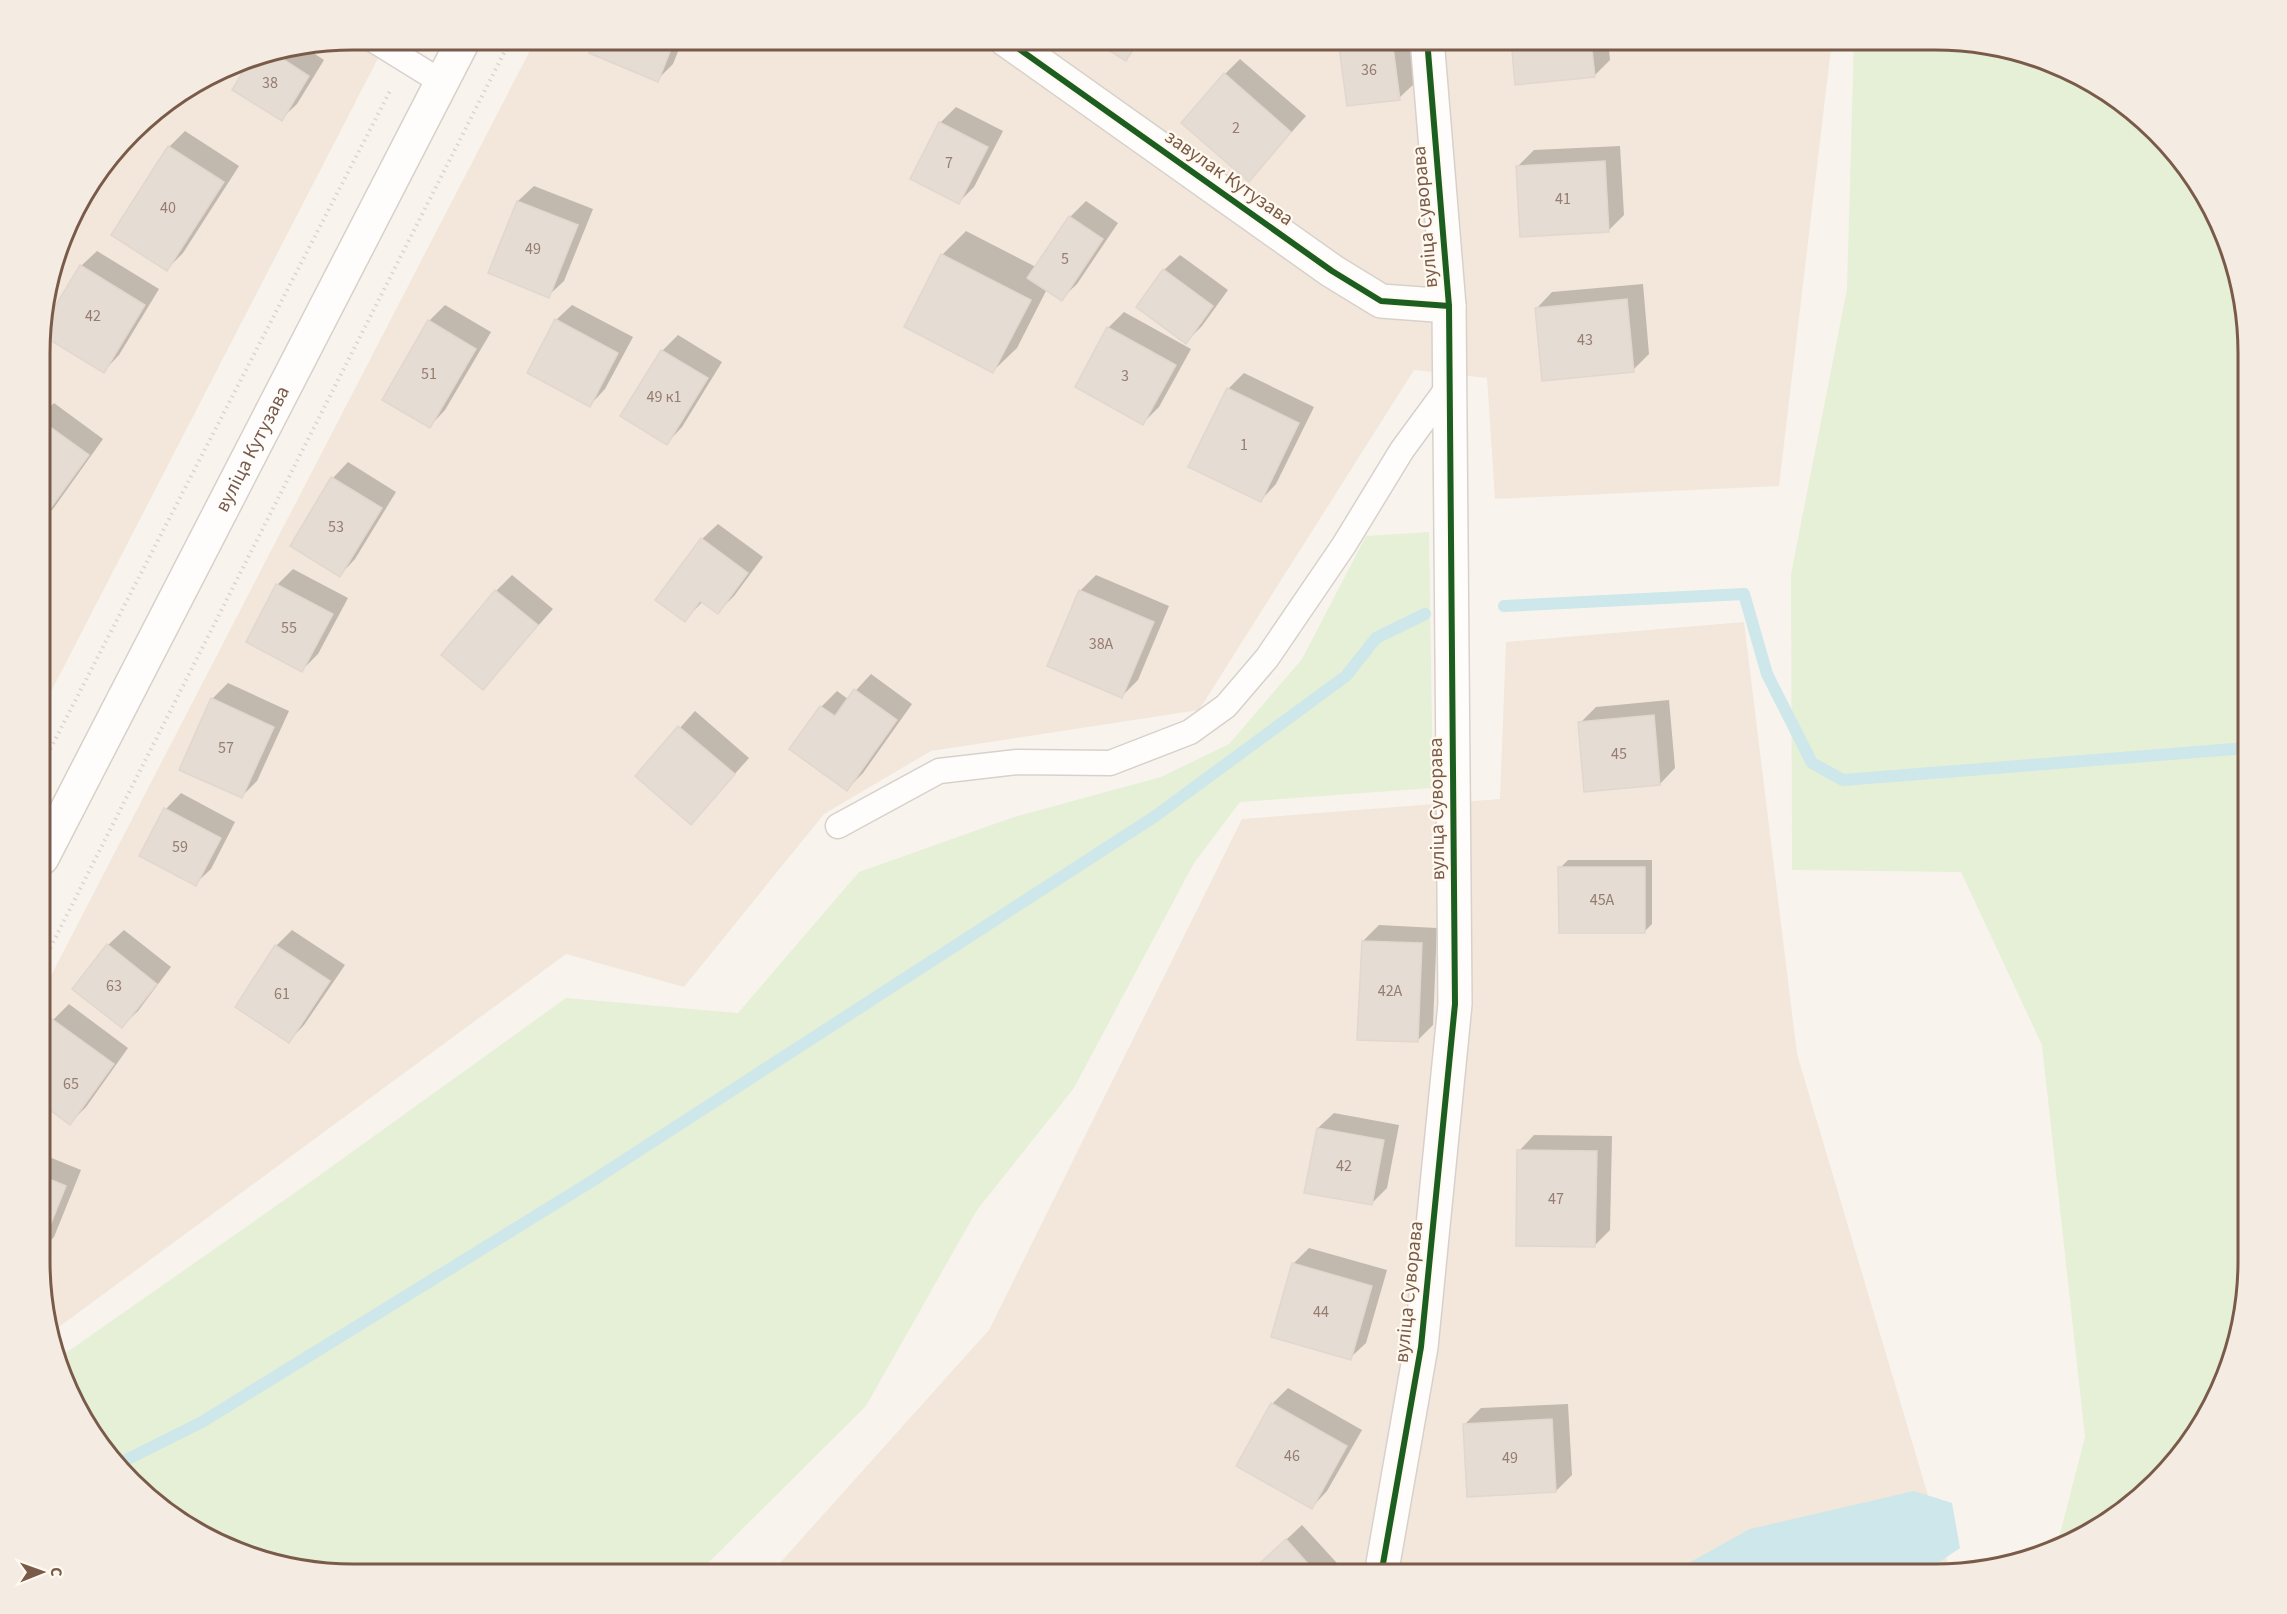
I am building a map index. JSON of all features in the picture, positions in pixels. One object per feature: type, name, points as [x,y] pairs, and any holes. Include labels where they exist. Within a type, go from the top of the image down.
[{"type":"street","name":"вуліца Кутузава","points":[[50,843],[459,50]]},
{"type":"street","name":"завулак Кутузава","points":[[1021,50],[1332,271],[1381,301],[1449,306]]},
{"type":"street","name":"вуліца Суворава","points":[[1383,1564],[1421,1347],[1455,1004],[1449,306],[1428,50]]},
{"type":"lane","points":[[390,50],[443,83]]},
{"type":"lane","points":[[838,826],[939,771],[1017,762],[1110,763],[1190,732],[1226,706],[1267,658],[1344,545],[1402,450],[1449,386]]},
{"type":"path","points":[[50,948],[505,50]]},
{"type":"path","points":[[50,750],[406,60]]},
{"type":"shaded area","points":[[333,50],[382,50],[50,694],[50,333],[60,274],[81,218],[112,168],[138,138],[168,112],[201,90],[255,66],[293,55]]},
{"type":"shaded area","points":[[530,50],[1831,50],[1779,486],[1495,499],[1487,378],[1414,370],[1199,710],[931,751],[824,814],[684,987],[566,954],[57,1328],[50,1281],[50,978]]},
{"type":"shaded area","points":[[1744,622],[1797,1054],[1948,1564],[779,1564],[989,1330],[1242,819],[1500,799],[1506,642]]},
{"type":"green space","points":[[1854,50],[1954,50],[2013,60],[2069,81],[2119,112],[2149,138],[2175,168],[2197,201],[2221,255],[2232,293],[2238,352],[2238,1262],[2235,1301],[2227,1340],[2214,1377],[2197,1413],[2175,1446],[2149,1476],[2119,1502],[2086,1524],[2059,1537],[2085,1437],[2042,1045],[1961,872],[1792,870],[1791,574],[1847,289]]},
{"type":"green space","points":[[1429,532],[1433,788],[1240,802],[1194,863],[1074,1088],[977,1210],[866,1406],[707,1564],[333,1564],[299,1560],[255,1548],[201,1524],[168,1502],[138,1476],[112,1446],[81,1396],[64,1354],[313,1180],[566,998],[738,1013],[859,872],[1014,817],[1161,777],[1229,744],[1302,659],[1366,536]]},
{"type":"water","points":[[1914,1491],[1952,1503],[1960,1548],[1936,1564],[1687,1564],[1750,1529]]},
{"type":"building","points":[[590,50],[671,50],[658,82],[589,53]]},
{"type":"building","points":[[1108,50],[1132,50],[1126,61]]},
{"type":"building","points":[[1339,50],[1393,50],[1400,100],[1347,106]]},
{"type":"building","points":[[1512,50],[1592,50],[1595,77],[1515,85]]},
{"type":"building","points":[[281,58],[309,76],[282,121],[232,90],[243,71]]},
{"type":"building","points":[[1224,73],[1291,132],[1249,182],[1181,123]]},
{"type":"building","points":[[939,122],[988,147],[959,204],[910,179]]},
{"type":"building","points":[[168,146],[224,182],[167,271],[111,235]]},
{"type":"building","points":[[1605,161],[1609,232],[1520,237],[1516,166]]},
{"type":"building","points":[[517,201],[578,225],[549,298],[488,273]]},
{"type":"building","points":[[1069,216],[1103,239],[1062,301],[1027,278]]},
{"type":"building","points":[[941,254],[1031,300],[993,373],[904,327]]},
{"type":"building","points":[[80,265],[145,305],[104,373],[50,340],[52,311]]},
{"type":"building","points":[[1163,269],[1213,306],[1186,344],[1136,307]]},
{"type":"building","points":[[1627,299],[1634,372],[1542,381],[1535,308]]},
{"type":"building","points":[[555,319],[618,353],[590,407],[527,373]]},
{"type":"building","points":[[428,320],[476,349],[430,428],[382,400]]},
{"type":"building","points":[[1107,327],[1176,365],[1143,425],[1075,387]]},
{"type":"building","points":[[661,350],[708,378],[667,445],[620,416]]},
{"type":"building","points":[[1227,388],[1299,423],[1261,502],[1188,467]]},
{"type":"building","points":[[50,427],[89,455],[50,509]]},
{"type":"building","points":[[331,477],[382,508],[340,577],[290,546]]},
{"type":"building","points":[[701,538],[748,573],[718,614],[700,601],[685,622],[655,600]]},
{"type":"building","points":[[276,584],[333,614],[302,672],[246,642]]},
{"type":"building","points":[[495,590],[538,625],[483,690],[441,655]]},
{"type":"building","points":[[1079,590],[1154,622],[1122,698],[1047,666]]},
{"type":"building","points":[[854,689],[897,720],[847,791],[789,749],[820,706],[835,716]]},
{"type":"building","points":[[211,698],[274,727],[242,798],[179,770]]},
{"type":"building","points":[[1654,715],[1660,785],[1584,792],[1578,722]]},
{"type":"building","points":[[678,726],[735,774],[691,825],[635,776]]},
{"type":"building","points":[[164,808],[221,838],[196,886],[139,856]]},
{"type":"building","points":[[1558,867],[1645,867],[1645,933],[1559,933]]},
{"type":"building","points":[[1362,941],[1422,943],[1418,1042],[1357,1040]]},
{"type":"building","points":[[107,944],[157,984],[122,1028],[72,989]]},
{"type":"building","points":[[275,945],[330,981],[289,1043],[235,1007]]},
{"type":"building","points":[[52,1019],[114,1064],[70,1125],[50,1110],[50,1022]]},
{"type":"building","points":[[1317,1128],[1384,1140],[1372,1205],[1304,1193]]},
{"type":"building","points":[[1517,1150],[1597,1151],[1595,1247],[1516,1246]]},
{"type":"building","points":[[50,1179],[66,1186],[50,1226]]},
{"type":"building","points":[[1292,1263],[1372,1286],[1351,1360],[1271,1337]]},
{"type":"building","points":[[1271,1403],[1347,1446],[1312,1509],[1236,1466]]},
{"type":"building","points":[[1552,1419],[1556,1492],[1467,1497],[1463,1424]]},
{"type":"building","points":[[1286,1539],[1308,1564],[1259,1564]]},
{"type":"waterway","points":[[1504,606],[1744,594],[1767,674],[1812,763],[1843,780],[2238,749]]},
{"type":"waterway","points":[[125,1461],[202,1422],[589,1183],[1154,817],[1346,676],[1376,638],[1425,614]]},
{"type":"cycle path","points":[[1021,50],[1332,271],[1381,301],[1449,306]]},
{"type":"cycle path","points":[[1383,1564],[1421,1347],[1455,1004],[1449,306],[1428,50]]}]
